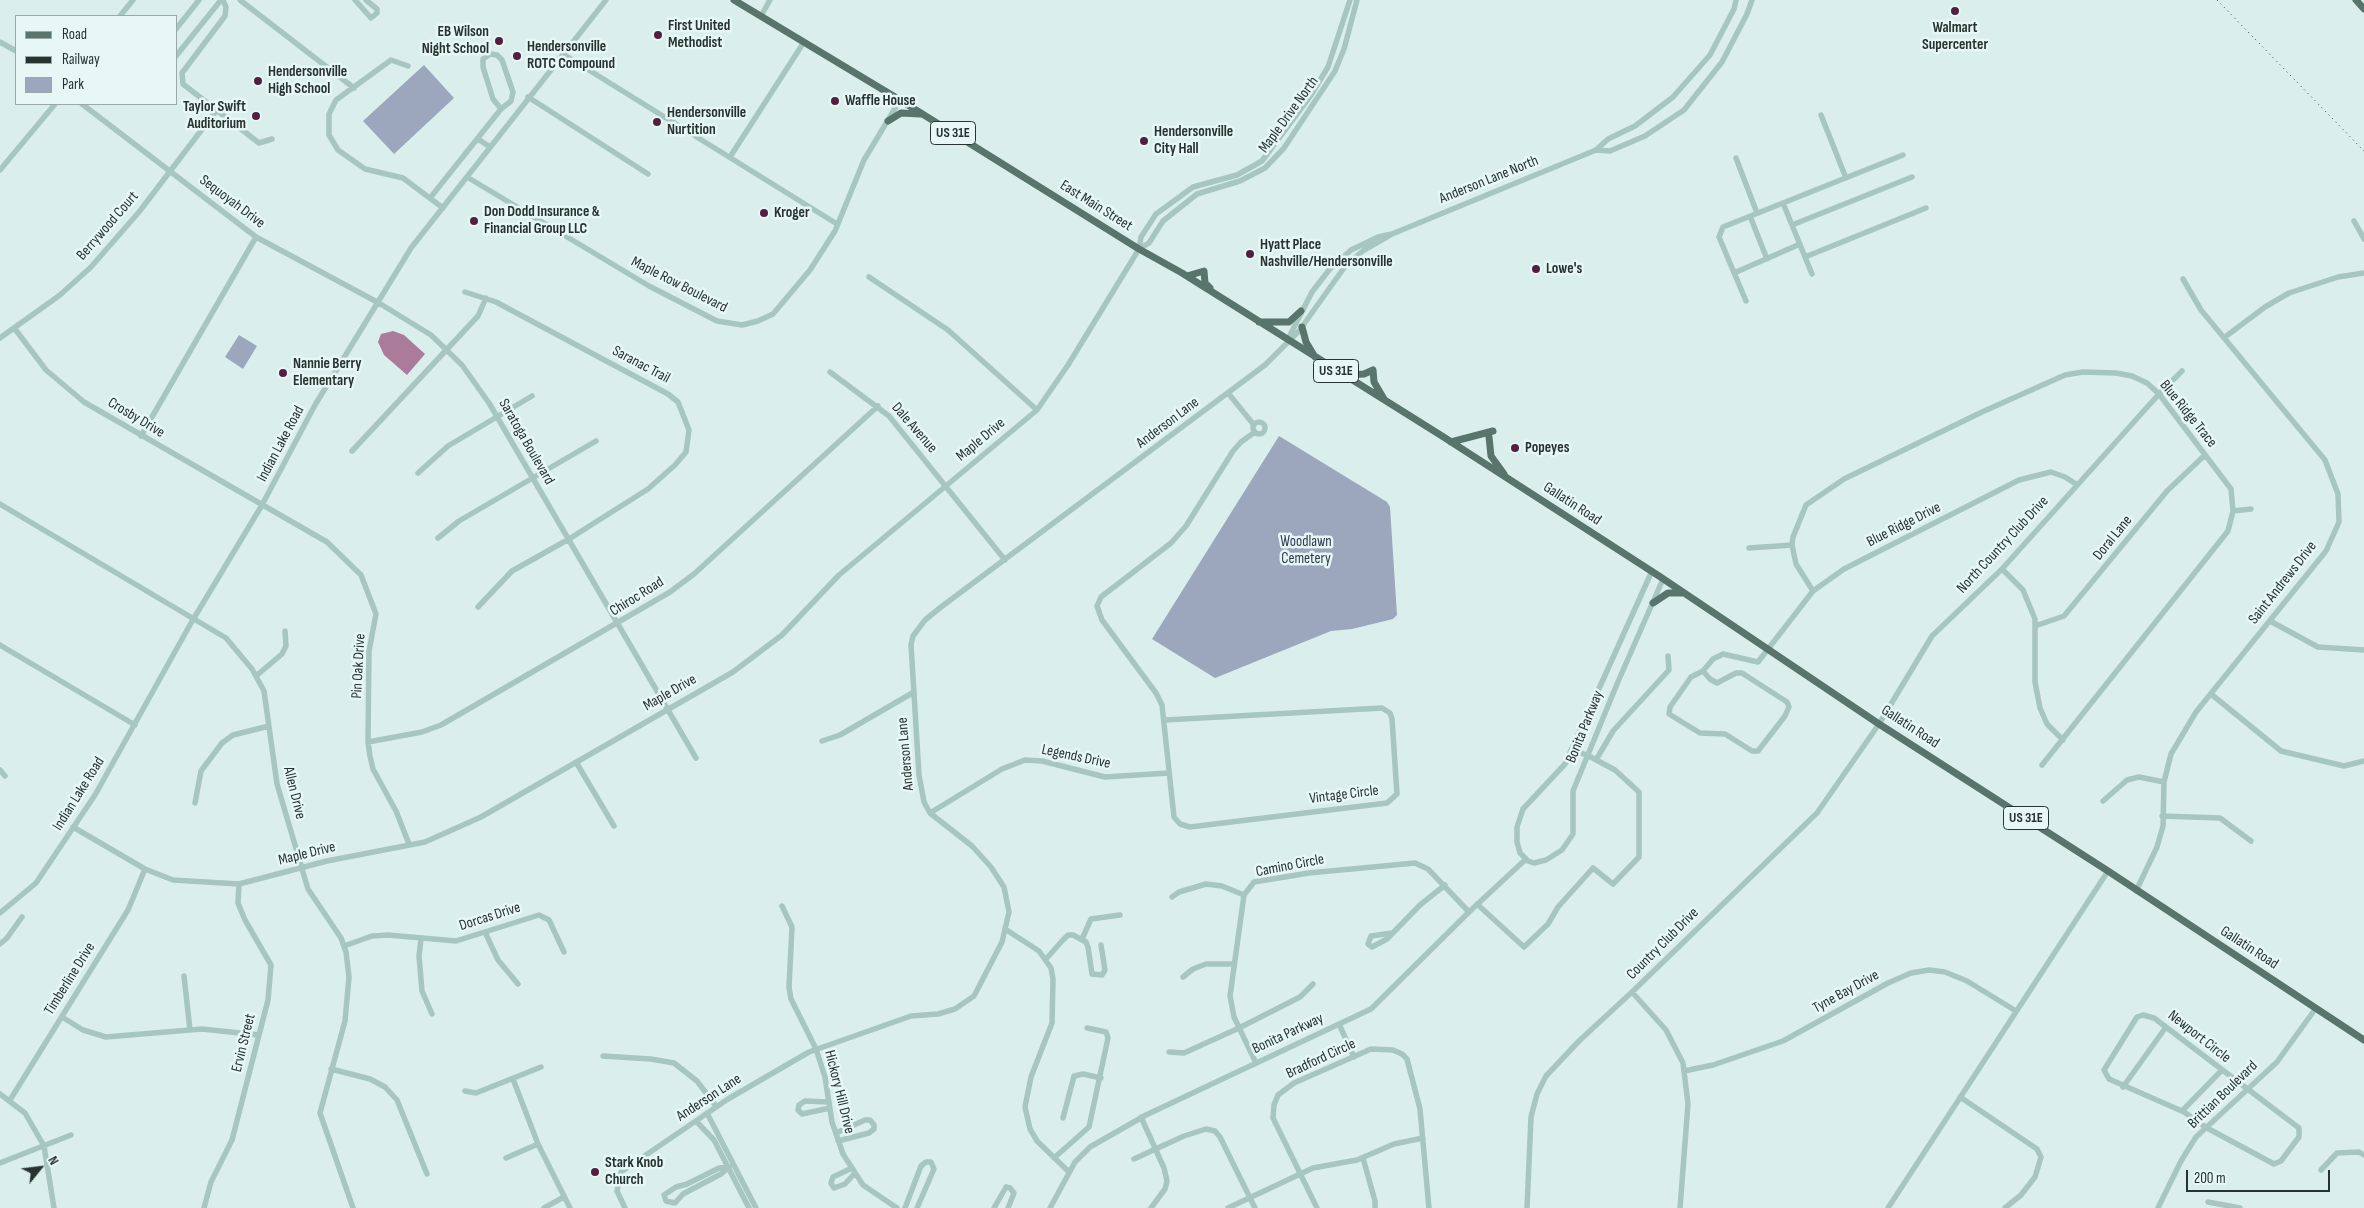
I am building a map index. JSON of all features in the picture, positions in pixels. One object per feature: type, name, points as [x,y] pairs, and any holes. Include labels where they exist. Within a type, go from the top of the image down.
[{"type":"main road","name":"East Main Street","points":[[734,0],[924,114],[1442,436]]},
{"type":"main road","points":[[2356,0],[2364,10]]},
{"type":"main road","points":[[888,121],[900,113],[924,114]]},
{"type":"main road","points":[[1187,276],[1204,271],[1205,283],[1213,293]]},
{"type":"main road","points":[[1258,322],[1285,324],[1302,311]]},
{"type":"main road","points":[[1302,327],[1306,342],[1317,359]]},
{"type":"main road","points":[[1342,375],[1364,374],[1373,370],[1375,385],[1386,401]]},
{"type":"main road","points":[[1451,442],[1491,434],[1492,456],[1508,478]]},
{"type":"main road","name":"Gallatin Road","points":[[1442,436],[1652,571],[1879,724],[2108,871],[2364,1040]]},
{"type":"main road","points":[[1653,603],[1668,593],[1685,593]]},
{"type":"street","points":[[121,15],[133,0]]},
{"type":"street","points":[[178,26],[199,0]]},
{"type":"street","points":[[178,54],[222,0],[226,7],[225,16],[182,73],[183,84],[259,143],[272,139]]},
{"type":"street","points":[[240,0],[354,88]]},
{"type":"street","points":[[355,0],[364,9],[368,17],[371,18],[377,13],[377,9],[366,0]]},
{"type":"street","name":"Indian Lake Road","points":[[0,912],[36,883],[74,827],[135,725],[193,619],[262,505],[315,405],[379,303],[410,248],[606,0]]},
{"type":"street","points":[[761,16],[770,0]]},
{"type":"street","name":"Maple Drive North","points":[[1140,249],[1141,237],[1156,214],[1193,187],[1237,175],[1262,161],[1292,123],[1328,67],[1350,0]]},
{"type":"street","name":"Maple Drive North","points":[[1140,249],[1149,243],[1163,221],[1197,194],[1240,181],[1265,168],[1284,148],[1334,71],[1344,49],[1357,0]]},
{"type":"street","name":"Anderson Lane North","points":[[1287,341],[1302,327],[1346,265],[1364,250],[1392,234],[1596,150],[1608,139],[1635,126],[1673,97],[1710,55],[1734,9],[1736,0]]},
{"type":"street","name":"Anderson Lane North","points":[[1596,150],[1610,150],[1644,136],[1684,110],[1722,62],[1747,14],[1752,0]]},
{"type":"street","points":[[1346,11],[1353,13]]},
{"type":"street","points":[[0,42],[15,50]]},
{"type":"street","points":[[730,157],[804,42]]},
{"type":"street","points":[[430,198],[501,109],[511,102],[513,92],[502,60],[497,55],[490,54],[482,59],[483,67],[493,99],[501,109]]},
{"type":"street","points":[[563,54],[837,224]]},
{"type":"street","points":[[408,66],[391,60],[336,100],[329,114],[329,135],[333,144],[364,169],[403,178],[443,208]]},
{"type":"street","points":[[1328,67],[1334,71]]},
{"type":"street","points":[[528,98],[648,174]]},
{"type":"street","name":"Maple Row Boulevard","points":[[467,177],[627,274],[699,312],[729,324],[742,325],[758,321],[781,307],[810,270],[837,224],[864,160],[900,100]]},
{"type":"street","points":[[0,170],[54,105]]},
{"type":"street","name":"Sequoyah Drive","points":[[83,105],[256,236],[379,303]]},
{"type":"street","name":"Berrywood Court","points":[[0,338],[60,295],[91,267],[138,212],[216,111]]},
{"type":"street","points":[[1821,115],[1846,178]]},
{"type":"street","points":[[1292,123],[1297,128]]},
{"type":"street","points":[[478,139],[490,147]]},
{"type":"street","points":[[1746,301],[1719,237],[1723,227],[1903,155]]},
{"type":"street","points":[[1736,158],[1757,213]]},
{"type":"street","points":[[1237,175],[1240,181]]},
{"type":"street","points":[[1792,225],[1912,177]]},
{"type":"street","points":[[1193,187],[1197,194]]},
{"type":"street","points":[[1783,203],[1812,274]]},
{"type":"street","points":[[1805,257],[1926,208]]},
{"type":"street","points":[[1750,216],[1767,258]]},
{"type":"street","points":[[2354,221],[2364,239]]},
{"type":"street","name":"Anderson Lane North","points":[[1287,341],[1312,292],[1329,270],[1351,250],[1378,237],[1392,234]]},
{"type":"street","points":[[141,436],[256,236]]},
{"type":"street","points":[[1734,272],[1800,244]]},
{"type":"street","name":"Maple Drive","points":[[74,827],[146,869],[173,880],[239,884],[302,868],[425,842],[452,831],[733,672],[782,635],[839,575],[1037,410],[1068,365],[1140,249]]},
{"type":"street","points":[[2225,337],[2265,307],[2289,293],[2338,277],[2364,274]]},
{"type":"street","points":[[868,277],[948,330],[1037,410]]},
{"type":"street","name":"Saint Andrews Drive","points":[[2136,891],[2157,847],[2162,826],[2164,782],[2171,754],[2196,712],[2326,551],[2339,522],[2338,494],[2325,460],[2201,310],[2183,279]]},
{"type":"street","name":"Saranac Trail","points":[[465,292],[496,302],[668,394],[678,402],[686,420],[689,442],[686,452],[674,465],[633,500],[512,571],[478,607]]},
{"type":"street","points":[[352,451],[478,316],[486,298]]},
{"type":"street","name":"Saratoga Boulevard","points":[[379,303],[431,335],[448,350],[477,384],[618,624],[666,710],[696,758]]},
{"type":"street","name":"Crosby Drive","points":[[15,329],[46,370],[84,402],[262,505]]},
{"type":"street","name":"Anderson Lane","points":[[626,1208],[617,1192],[621,1172],[716,1106],[816,1049],[911,1016],[938,1014],[966,1003],[974,996],[1002,942],[1009,912],[1004,887],[991,867],[972,846],[930,813],[924,802],[919,775],[913,636],[925,620],[1228,393],[1265,364],[1287,341]]},
{"type":"street","name":"North Country Club Drive","points":[[1879,724],[1932,636],[2002,569],[2076,484],[2158,394],[2182,371]]},
{"type":"street","name":"Dale Avenue","points":[[830,372],[889,416],[1006,560]]},
{"type":"street","name":"Blue Ridge Trace","points":[[1813,591],[1796,564],[1792,545],[1798,519],[1806,505],[1815,497],[1844,479],[2055,379],[2083,372],[2116,373],[2132,376],[2147,384],[2158,394],[2231,489],[2233,511],[2228,531],[2042,765]]},
{"type":"street","points":[[1228,393],[1254,425],[1255,432],[1262,434],[1266,427],[1260,421],[1254,425]]},
{"type":"street","points":[[418,473],[448,446],[532,396]]},
{"type":"street","name":"Chiroc Road","points":[[368,742],[422,732],[441,725],[618,624],[670,592],[694,574],[878,406]]},
{"type":"street","name":"Vintage Circle","points":[[1165,720],[1382,708],[1390,713],[1392,719],[1398,790],[1394,798],[1387,803],[1190,827],[1180,824],[1174,817],[1164,710],[1156,693],[1102,620],[1098,610],[1098,602],[1101,597],[1171,543],[1186,526],[1233,451],[1241,442],[1255,432]]},
{"type":"street","points":[[438,538],[459,521],[596,441]]},
{"type":"street","name":"Doral Lane","points":[[2036,626],[2064,616],[2167,491],[2206,455]]},
{"type":"street","name":"Blue Ridge Drive","points":[[1770,650],[1813,591],[1844,569],[2019,480],[2051,472],[2065,477],[2076,484]]},
{"type":"street","name":"Allen Drive","points":[[0,504],[226,638],[256,676],[264,691],[277,784],[308,889],[344,946],[349,977],[344,1021],[320,1113],[353,1208]]},
{"type":"street","name":"Pin Oak Drive","points":[[262,505],[328,542],[361,576],[376,614],[369,651],[368,742],[373,769],[396,811],[409,844]]},
{"type":"street","points":[[2233,511],[2252,509]]},
{"type":"street","points":[[1749,548],[1792,545]]},
{"type":"street","points":[[2002,569],[2023,590],[2035,619],[2034,682],[2040,708],[2047,724],[2063,740]]},
{"type":"street","name":"Bonita Parkway","points":[[1652,571],[1571,750],[1554,778],[1523,809],[1517,827],[1517,842],[1520,853],[1534,863],[1546,860],[1562,850],[1574,834],[1573,791],[1663,579]]},
{"type":"street","points":[[2270,621],[2318,647],[2364,650]]},
{"type":"street","points":[[256,676],[282,654],[286,646],[286,631]]},
{"type":"street","points":[[0,645],[135,725]]},
{"type":"street","points":[[1703,671],[1710,679],[1717,682],[1736,673],[1742,673],[1787,702],[1789,708],[1758,751],[1752,751],[1725,734],[1700,733],[1669,714],[1670,707],[1691,677],[1703,671],[1713,659],[1723,654],[1758,662],[1770,650]]},
{"type":"street","points":[[1596,760],[1613,732],[1669,670],[1668,656]]},
{"type":"street","points":[[822,741],[840,735],[914,692]]},
{"type":"street","points":[[2211,694],[2281,751],[2344,766],[2364,761]]},
{"type":"street","name":"Country Club Drive","points":[[1527,1208],[1531,1117],[1538,1092],[1546,1076],[1579,1040],[1632,992],[1817,813],[1879,724]]},
{"type":"street","points":[[195,803],[201,771],[222,743],[233,735],[268,726]]},
{"type":"street","points":[[1478,904],[1524,947],[1548,924],[1558,907],[1593,868],[1613,884],[1638,857],[1639,792],[1615,770],[1587,755],[1571,750]]},
{"type":"street","name":"Legends Drive","points":[[930,813],[1002,769],[1024,760],[1042,761],[1104,777],[1169,773]]},
{"type":"street","points":[[576,762],[614,826]]},
{"type":"street","points":[[0,770],[5,776]]},
{"type":"street","points":[[2103,801],[2127,780],[2139,776],[2164,782]]},
{"type":"street","points":[[2162,816],[2207,816],[2220,818],[2251,841]]},
{"type":"street","name":"Bonita Parkway","points":[[1050,1208],[1075,1162],[1090,1147],[1141,1117],[1371,1009],[1468,912],[1526,859]]},
{"type":"street","name":"Camino Circle","points":[[1256,1063],[1234,1017],[1230,996],[1244,895],[1254,882],[1309,873],[1404,862],[1415,863],[1428,869],[1445,885],[1468,912]]},
{"type":"street","name":"Timberline Drive","points":[[10,1100],[128,910],[146,869]]},
{"type":"street","points":[[1888,1208],[2108,871]]},
{"type":"street","name":"Ervin Street","points":[[204,1208],[211,1182],[232,1140],[268,1000],[271,965],[238,903],[239,884]]},
{"type":"street","points":[[1172,897],[1178,892],[1206,884],[1222,886],[1244,895]]},
{"type":"street","points":[[1392,932],[1420,905],[1445,885]]},
{"type":"street","name":"Hickory Hill Drive","points":[[782,906],[792,927],[788,987],[816,1049],[825,1076],[829,1105],[838,1141],[843,1154],[863,1186],[897,1208]]},
{"type":"street","name":"Dorcas Drive","points":[[344,946],[372,936],[388,935],[456,941],[528,917],[543,915],[549,920],[564,952]]},
{"type":"street","points":[[1082,939],[1091,919],[1120,915]]},
{"type":"street","points":[[0,944],[7,938],[22,917]]},
{"type":"street","points":[[1005,930],[1039,951],[1046,959],[1053,979],[1052,1022],[1030,1077],[1025,1107],[1030,1129],[1038,1141],[1070,1172]]},
{"type":"street","points":[[485,932],[498,960],[518,984]]},
{"type":"street","points":[[1046,959],[1068,935],[1082,939],[1088,947],[1092,974],[1096,976],[1102,975],[1105,970],[1101,946]]},
{"type":"street","points":[[421,939],[419,956],[422,991],[432,1014]]},
{"type":"street","points":[[1184,977],[1194,969],[1206,964],[1234,964]]},
{"type":"street","name":"Tyne Bay Drive","points":[[1684,1071],[1713,1065],[1783,1041],[1888,982],[1911,973],[1929,970],[1945,972],[1967,981],[2016,1011]]},
{"type":"street","points":[[184,976],[190,1030]]},
{"type":"street","points":[[1168,1052],[1184,1053],[1239,1028],[1300,997],[1313,984]]},
{"type":"street","points":[[1632,992],[1666,1030],[1684,1063],[1688,1112],[1683,1149],[1680,1208]]},
{"type":"street","name":"Brittian Boulevard","points":[[2158,1208],[2181,1161],[2196,1137],[2277,1062],[2316,1008]]},
{"type":"street","name":"Newport Circle","points":[[2143,1015],[2154,1018],[2222,1070],[2299,1128],[2299,1137],[2282,1162],[2274,1164],[2207,1128],[2182,1111],[2109,1079],[2104,1070],[2137,1017],[2143,1015]]},
{"type":"street","points":[[62,1017],[83,1030],[106,1037],[202,1029],[259,1035]]},
{"type":"street","points":[[1339,1024],[1354,1057]]},
{"type":"street","points":[[2124,1086],[2166,1027]]},
{"type":"street","points":[[1054,1158],[1089,1127],[1101,1078],[1107,1034],[1087,1028]]},
{"type":"street","name":"Bradford Circle","points":[[1317,1208],[1274,1118],[1274,1105],[1278,1095],[1294,1083],[1371,1049],[1393,1050],[1402,1054],[1407,1060],[1420,1109],[1429,1208]]},
{"type":"street","points":[[603,1056],[651,1059],[674,1063],[698,1081],[716,1106]]},
{"type":"street","points":[[465,1091],[476,1093],[541,1067]]},
{"type":"street","points":[[331,1069],[370,1079],[385,1087],[396,1100],[427,1174]]},
{"type":"street","points":[[2182,1111],[2222,1070]]},
{"type":"street","points":[[1063,1118],[1074,1076],[1083,1074],[1101,1078]]},
{"type":"street","points":[[513,1079],[538,1144],[570,1208]]},
{"type":"street","points":[[0,1094],[10,1100],[24,1113],[44,1146],[54,1208]]},
{"type":"street","points":[[1960,1097],[2037,1149],[2041,1157],[2035,1177],[2021,1195],[2006,1208]]},
{"type":"street","points":[[707,1113],[756,1208]]},
{"type":"street","points":[[1141,1117],[1164,1168],[1167,1181],[1165,1190],[1150,1208]]},
{"type":"street","points":[[836,1133],[865,1120],[870,1120],[874,1125],[874,1129],[869,1133],[838,1141]]},
{"type":"street","points":[[696,1121],[714,1140],[749,1208]]},
{"type":"street","points":[[1134,1159],[1184,1136],[1206,1129],[1215,1132],[1220,1137],[1255,1208]]},
{"type":"street","points":[[0,1163],[71,1135]]},
{"type":"street","points":[[1228,1208],[1313,1168],[1362,1158],[1394,1144],[1423,1138]]},
{"type":"street","points":[[506,1158],[538,1144]]},
{"type":"street","points":[[2321,1170],[2337,1154],[2359,1152],[2364,1155]]},
{"type":"street","points":[[1362,1158],[1375,1201],[1375,1208]]},
{"type":"street","points":[[904,1208],[921,1166],[926,1162],[932,1162],[934,1169],[917,1208]]},
{"type":"street","points":[[729,1166],[722,1174],[682,1194],[675,1203],[666,1202],[664,1195],[676,1187],[687,1184],[719,1168],[729,1166]]},
{"type":"street","points":[[994,1208],[1006,1187],[1010,1188],[1014,1194],[1008,1208]]},
{"type":"street","points":[[544,1208],[564,1197]]},
{"type":"street","points":[[2208,1202],[2240,1208]]},
{"type":"green space","points":[[424,65],[454,98],[394,154],[363,121]]},
{"type":"green space","points":[[239,335],[257,346],[243,369],[225,357]]},
{"type":"green space","name":"Woodlawn Cemetery","points":[[1279,436],[1387,502],[1390,507],[1397,615],[1393,619],[1352,629],[1331,631],[1215,678],[1152,639]]},
{"type":"shaded area","points":[[393,331],[404,335],[425,354],[407,375],[384,355],[378,342],[381,334]]},
{"type":"railway","points":[[2217,0],[2364,151]]},
{"type":"place","name":"Walmart Supercenter","points":[[1955,11]]},
{"type":"place","name":"First United Methodist","points":[[658,35]]},
{"type":"place","name":"EB Wilson Night School","points":[[499,41]]},
{"type":"place","name":"Hendersonville ROTC Compound","points":[[517,56]]},
{"type":"place","name":"Hendersonville High School","points":[[258,81]]},
{"type":"place","name":"Waffle House","points":[[835,101]]},
{"type":"place","name":"Taylor Swift Auditorium","points":[[256,116]]},
{"type":"place","name":"Hendersonville Nurtition","points":[[657,122]]},
{"type":"place","name":"Hendersonville City Hall","points":[[1144,141]]},
{"type":"place","name":"Kroger","points":[[764,213]]},
{"type":"place","name":"Don Dodd Insurance & Financial Group LLC","points":[[474,221]]},
{"type":"place","name":"Hyatt Place Nashville/Hendersonville","points":[[1250,254]]},
{"type":"place","name":"Lowe's","points":[[1536,269]]},
{"type":"place","name":"Nannie Berry Elementary","points":[[283,373]]},
{"type":"place","name":"Popeyes","points":[[1515,448]]},
{"type":"place","name":"Stark Knob Church","points":[[595,1172]]}]
